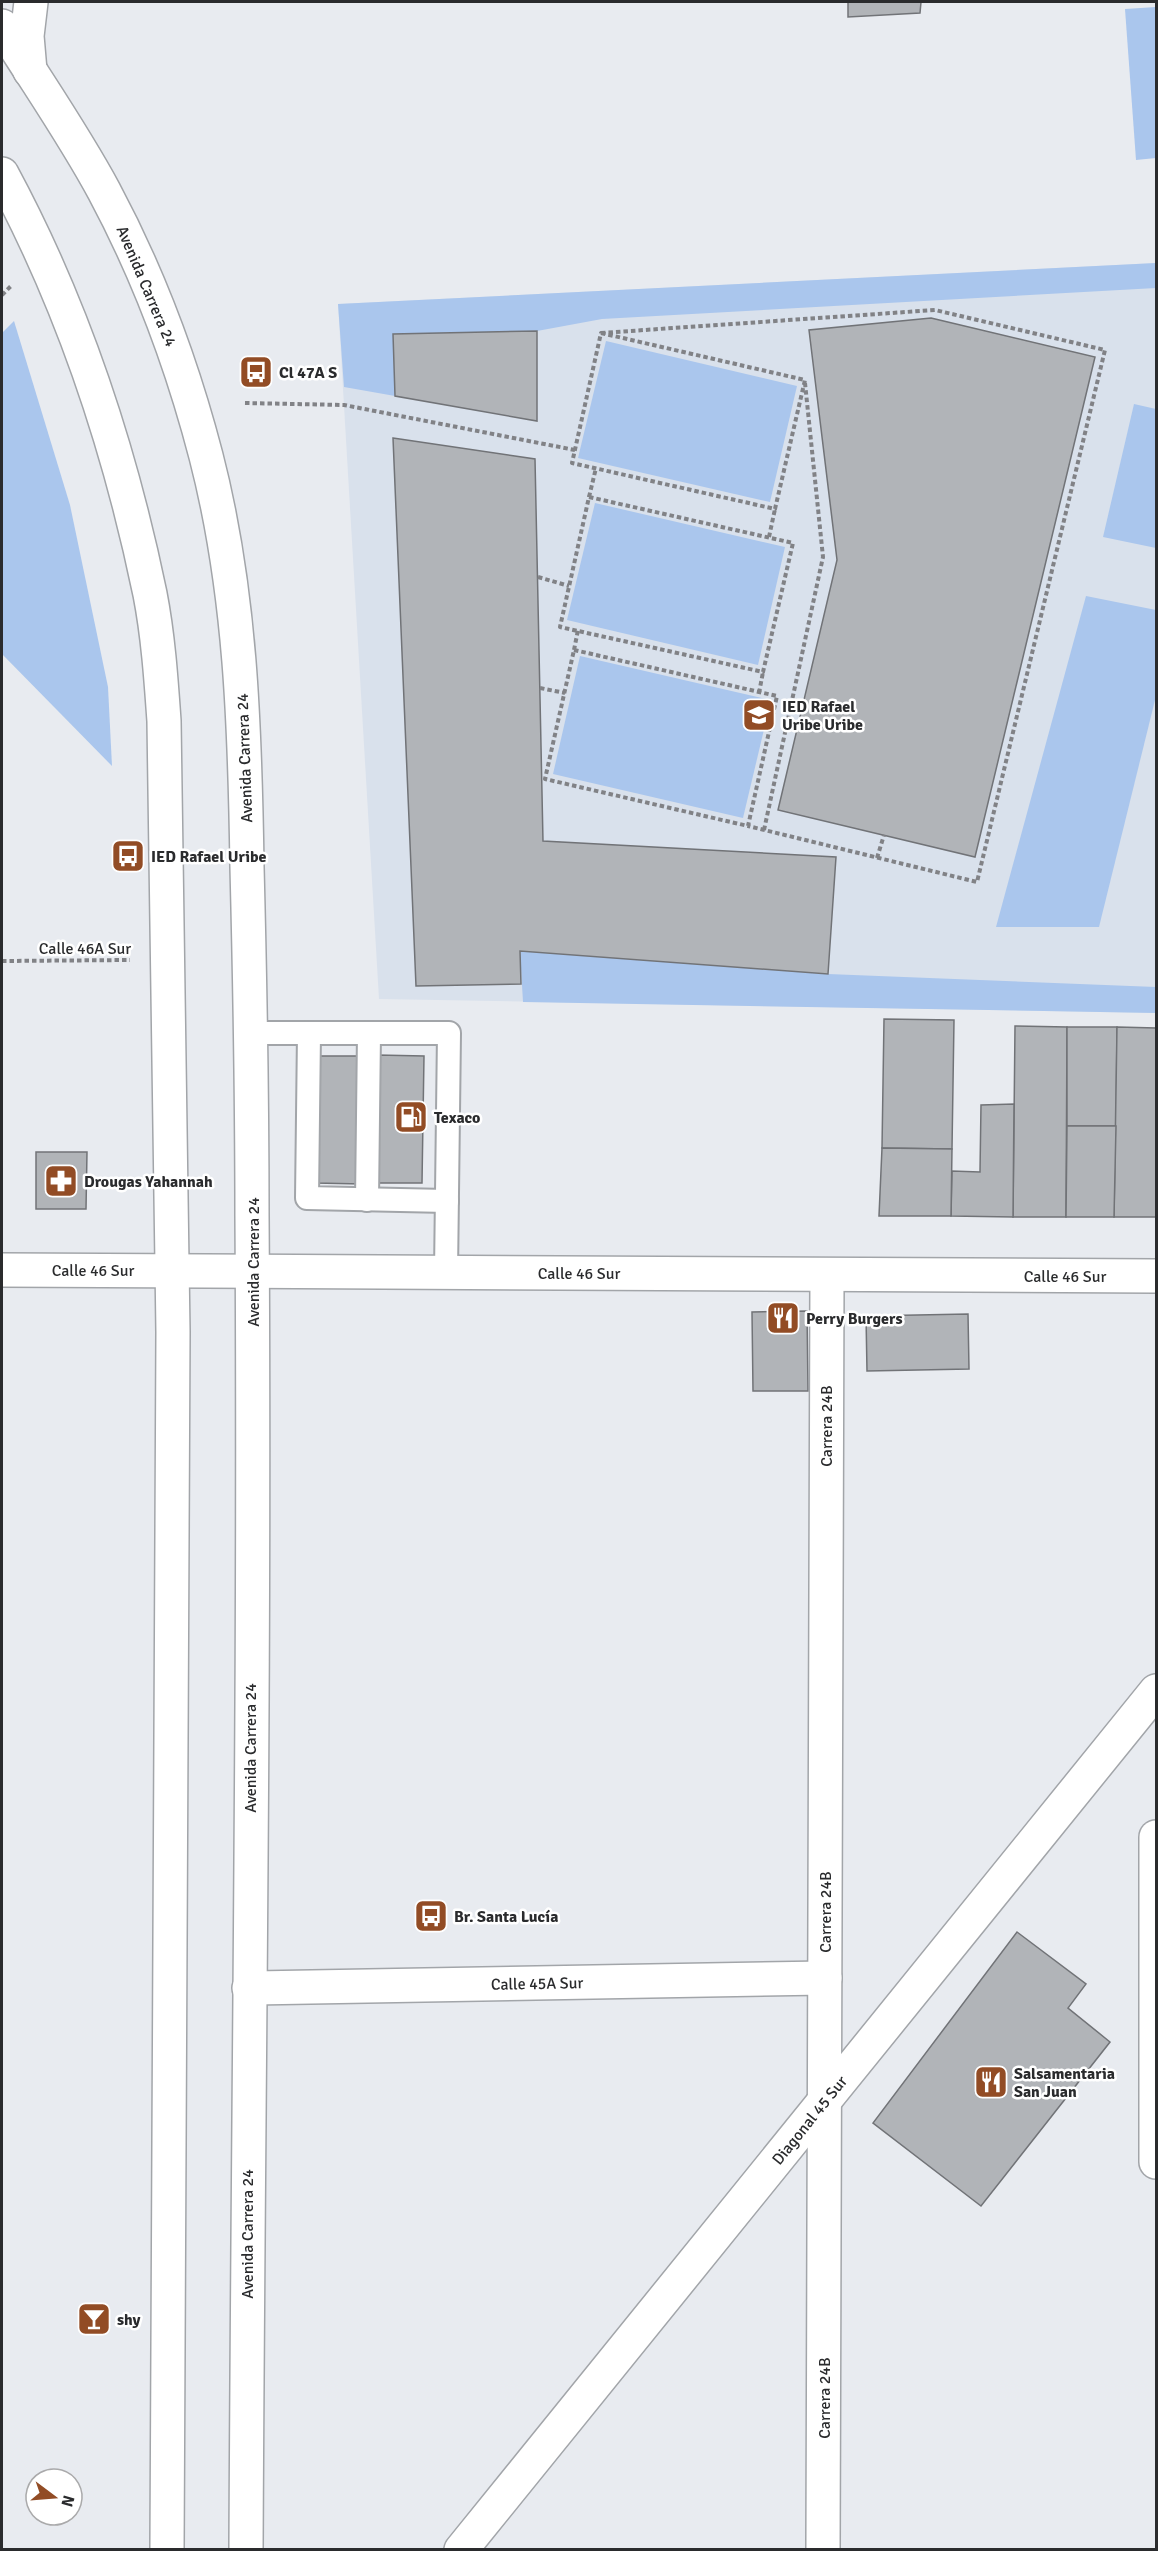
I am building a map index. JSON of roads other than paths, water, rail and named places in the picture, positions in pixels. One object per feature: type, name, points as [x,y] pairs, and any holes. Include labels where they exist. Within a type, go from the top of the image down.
[{"type":"main road","points":[[30,70],[27,36],[31,2]]},
{"type":"main road","name":"Avenida Carrera 24","points":[[2,26],[102,186],[138,258],[179,360],[207,459],[228,556],[240,658],[246,780],[253,1271],[246,2550]]},
{"type":"main road","points":[[2,174],[44,258],[76,339],[106,427],[150,595],[160,661],[164,721],[173,1271],[167,2550]]},
{"type":"main road","name":"Calle 46 Sur","points":[[2,1270],[1156,1276]]},
{"type":"main road","name":"Carrera 24B","points":[[824,2550],[827,1275]]},
{"type":"main road","name":"Diagonal 45 Sur","points":[[461,2550],[1156,1691]]},
{"type":"main road","points":[[1156,1837],[1156,2162]]},
{"type":"main road","name":"Calle 45A Sur","points":[[249,1988],[825,1978]]},
{"type":"lane","points":[[251,1033],[449,1033],[446,1273]]},
{"type":"lane","points":[[309,1033],[307,1198],[447,1201]]},
{"type":"lane","points":[[367,1200],[369,1033]]},
{"type":"place","name":"Cl 47A S","points":[[256,372]]},
{"type":"place","name":"IED Rafael Uribe Uribe","points":[[759,715]]},
{"type":"place","name":"IED Rafael Uribe","points":[[128,856]]},
{"type":"place","name":"Texaco","points":[[411,1117]]},
{"type":"place","name":"Drougas Yahannah","points":[[61,1181]]},
{"type":"place","name":"Perry Burgers","points":[[783,1318]]},
{"type":"place","name":"Br. Santa Lucía","points":[[431,1916]]},
{"type":"place","name":"Salsamentaria San Juan","points":[[991,2082]]},
{"type":"place","name":"shy","points":[[94,2319]]}]
